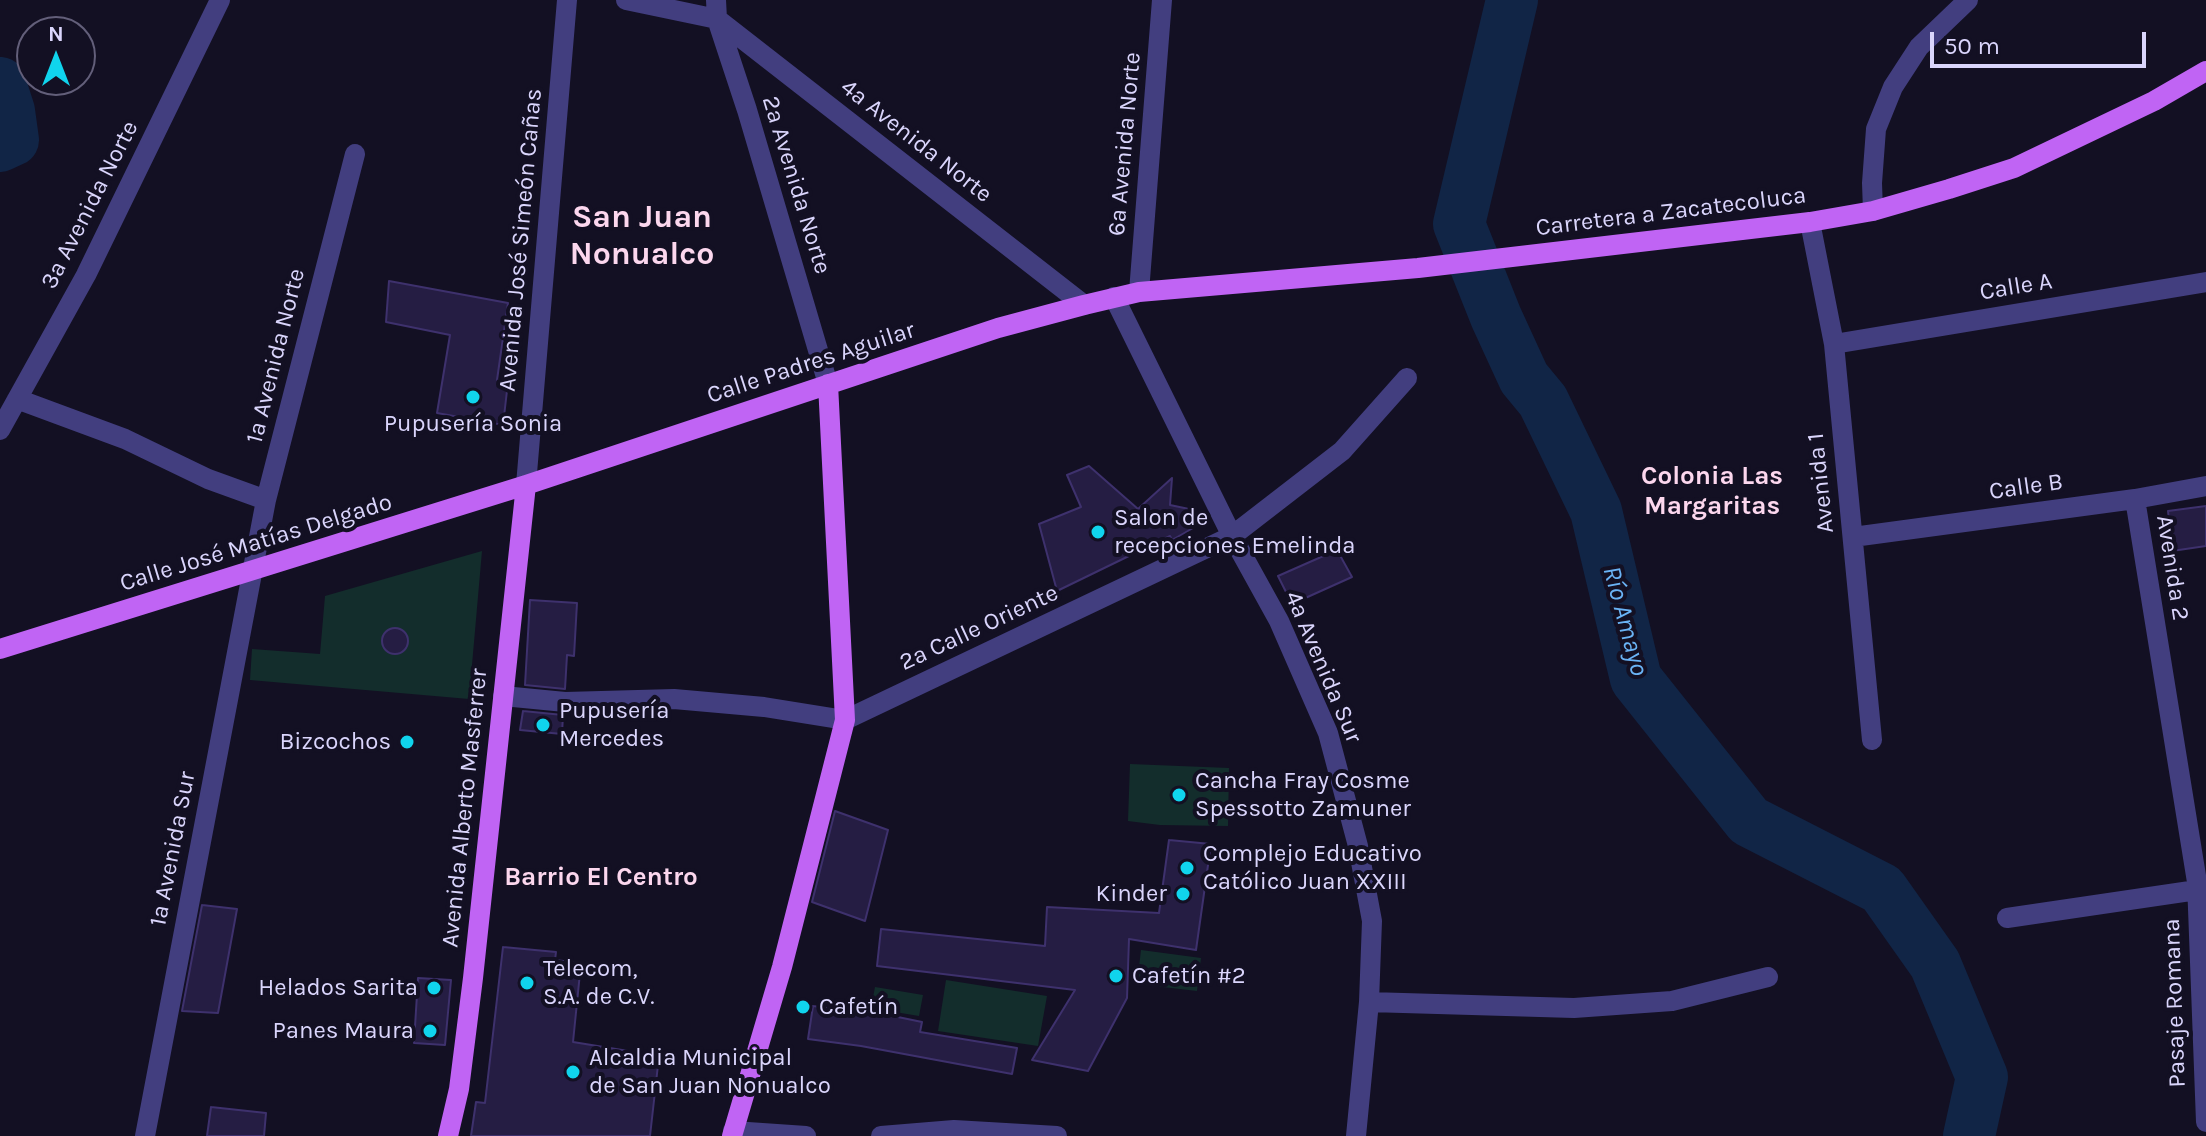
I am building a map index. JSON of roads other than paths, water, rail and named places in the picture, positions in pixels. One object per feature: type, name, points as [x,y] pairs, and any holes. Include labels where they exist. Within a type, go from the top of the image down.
[{"type":"main road","name":"Carretera a Zacatecoluca","points":[[1114,297],[1139,292],[1418,268],[1810,222],[1873,211],[2014,168],[2154,101],[2206,71]]},
{"type":"main road","name":"Calle Padres Aguilar","points":[[526,485],[998,328],[1114,297]]},
{"type":"main road","points":[[733,1134],[782,967],[845,720],[828,384]]},
{"type":"main road","name":"Calle José Matías Delgado","points":[[0,649],[526,485]]},
{"type":"main road","name":"Avenida Alberto Masferrer","points":[[448,1136],[459,1089],[473,978],[526,485]]},
{"type":"street","name":"3a Avenida Norte","points":[[0,430],[86,275],[220,0]]},
{"type":"street","name":"Avenida José Simeón Cañas","points":[[526,485],[567,0]]},
{"type":"street","points":[[626,0],[716,9]]},
{"type":"street","name":"6a Avenida Norte","points":[[1139,292],[1162,0]]},
{"type":"street","points":[[1873,211],[1876,129],[1893,87],[1919,47],[1968,0]]},
{"type":"street","name":"4a Avenida Norte","points":[[716,9],[1084,305]]},
{"type":"street","name":"2a Avenida Norte","points":[[716,9],[828,384]]},
{"type":"street","name":"1a Avenida Norte","points":[[251,572],[266,500],[355,154]]},
{"type":"street","name":"Avenida 1","points":[[1810,222],[1834,344],[1872,740]]},
{"type":"street","name":"Calle A","points":[[1834,344],[2206,282]]},
{"type":"street","name":"4a Avenida Sur","points":[[1114,297],[1232,536],[1279,621],[1328,733],[1358,846],[1372,921],[1369,1002],[1356,1136]]},
{"type":"street","name":"2a Calle Oriente","points":[[845,720],[1232,536],[1342,451],[1407,378]]},
{"type":"street","points":[[17,399],[125,439],[208,479],[266,500]]},
{"type":"street","name":"Calle B","points":[[1853,537],[2135,499],[2206,486]]},
{"type":"street","name":"Avenida 2","points":[[2135,499],[2200,884]]},
{"type":"street","name":"1a Avenida Sur","points":[[145,1136],[251,572]]},
{"type":"street","points":[[503,696],[565,702],[674,699],[764,707],[845,720]]},
{"type":"street","points":[[2007,918],[2200,884]]},
{"type":"street","name":"Pasaje Romana","points":[[2200,884],[2206,1122]]},
{"type":"street","points":[[1369,1002],[1574,1008],[1672,1001],[1768,977]]},
{"type":"street","points":[[881,1136],[954,1130],[1057,1136]]},
{"type":"street","points":[[733,1134],[806,1136]]},
{"type":"waterway","name":"Río Amayo","points":[[1512,0],[1459,224],[1524,378],[1543,401],[1596,511],[1636,679],[1749,821],[1882,889],[1935,964],[1982,1077],[1969,1136]]},
{"type":"waterway","points":[[0,83],[9,111],[13,140],[0,146]]},
{"type":"place","name":"Pupusería Sonia","points":[[473,397]]},
{"type":"place","name":"Salon de recepciones Emelinda","points":[[1098,532]]},
{"type":"place","name":"Pupusería Mercedes","points":[[543,725]]},
{"type":"place","name":"Bizcochos","points":[[407,742]]},
{"type":"place","name":"Cancha Fray Cosme Spessotto Zamuner","points":[[1179,795]]},
{"type":"place","name":"Complejo Educativo Católico Juan XXIII","points":[[1187,868]]},
{"type":"place","name":"Kinder","points":[[1183,894]]},
{"type":"place","name":"Cafetín #2","points":[[1116,976]]},
{"type":"place","name":"Telecom, S.A. de C.V.","points":[[527,983]]},
{"type":"place","name":"Helados Sarita","points":[[434,988]]},
{"type":"place","name":"Cafetín","points":[[803,1007]]},
{"type":"place","name":"Panes Maura","points":[[430,1031]]},
{"type":"place","name":"Alcaldia Municipal de San Juan Nonualco","points":[[573,1072]]},
{"type":"district","name":"San Juan Nonualco","points":[[642,236]]},
{"type":"district","name":"Colonia Las Margaritas","points":[[1712,492]]},
{"type":"district","name":"Barrio El Centro","points":[[601,878]]}]
